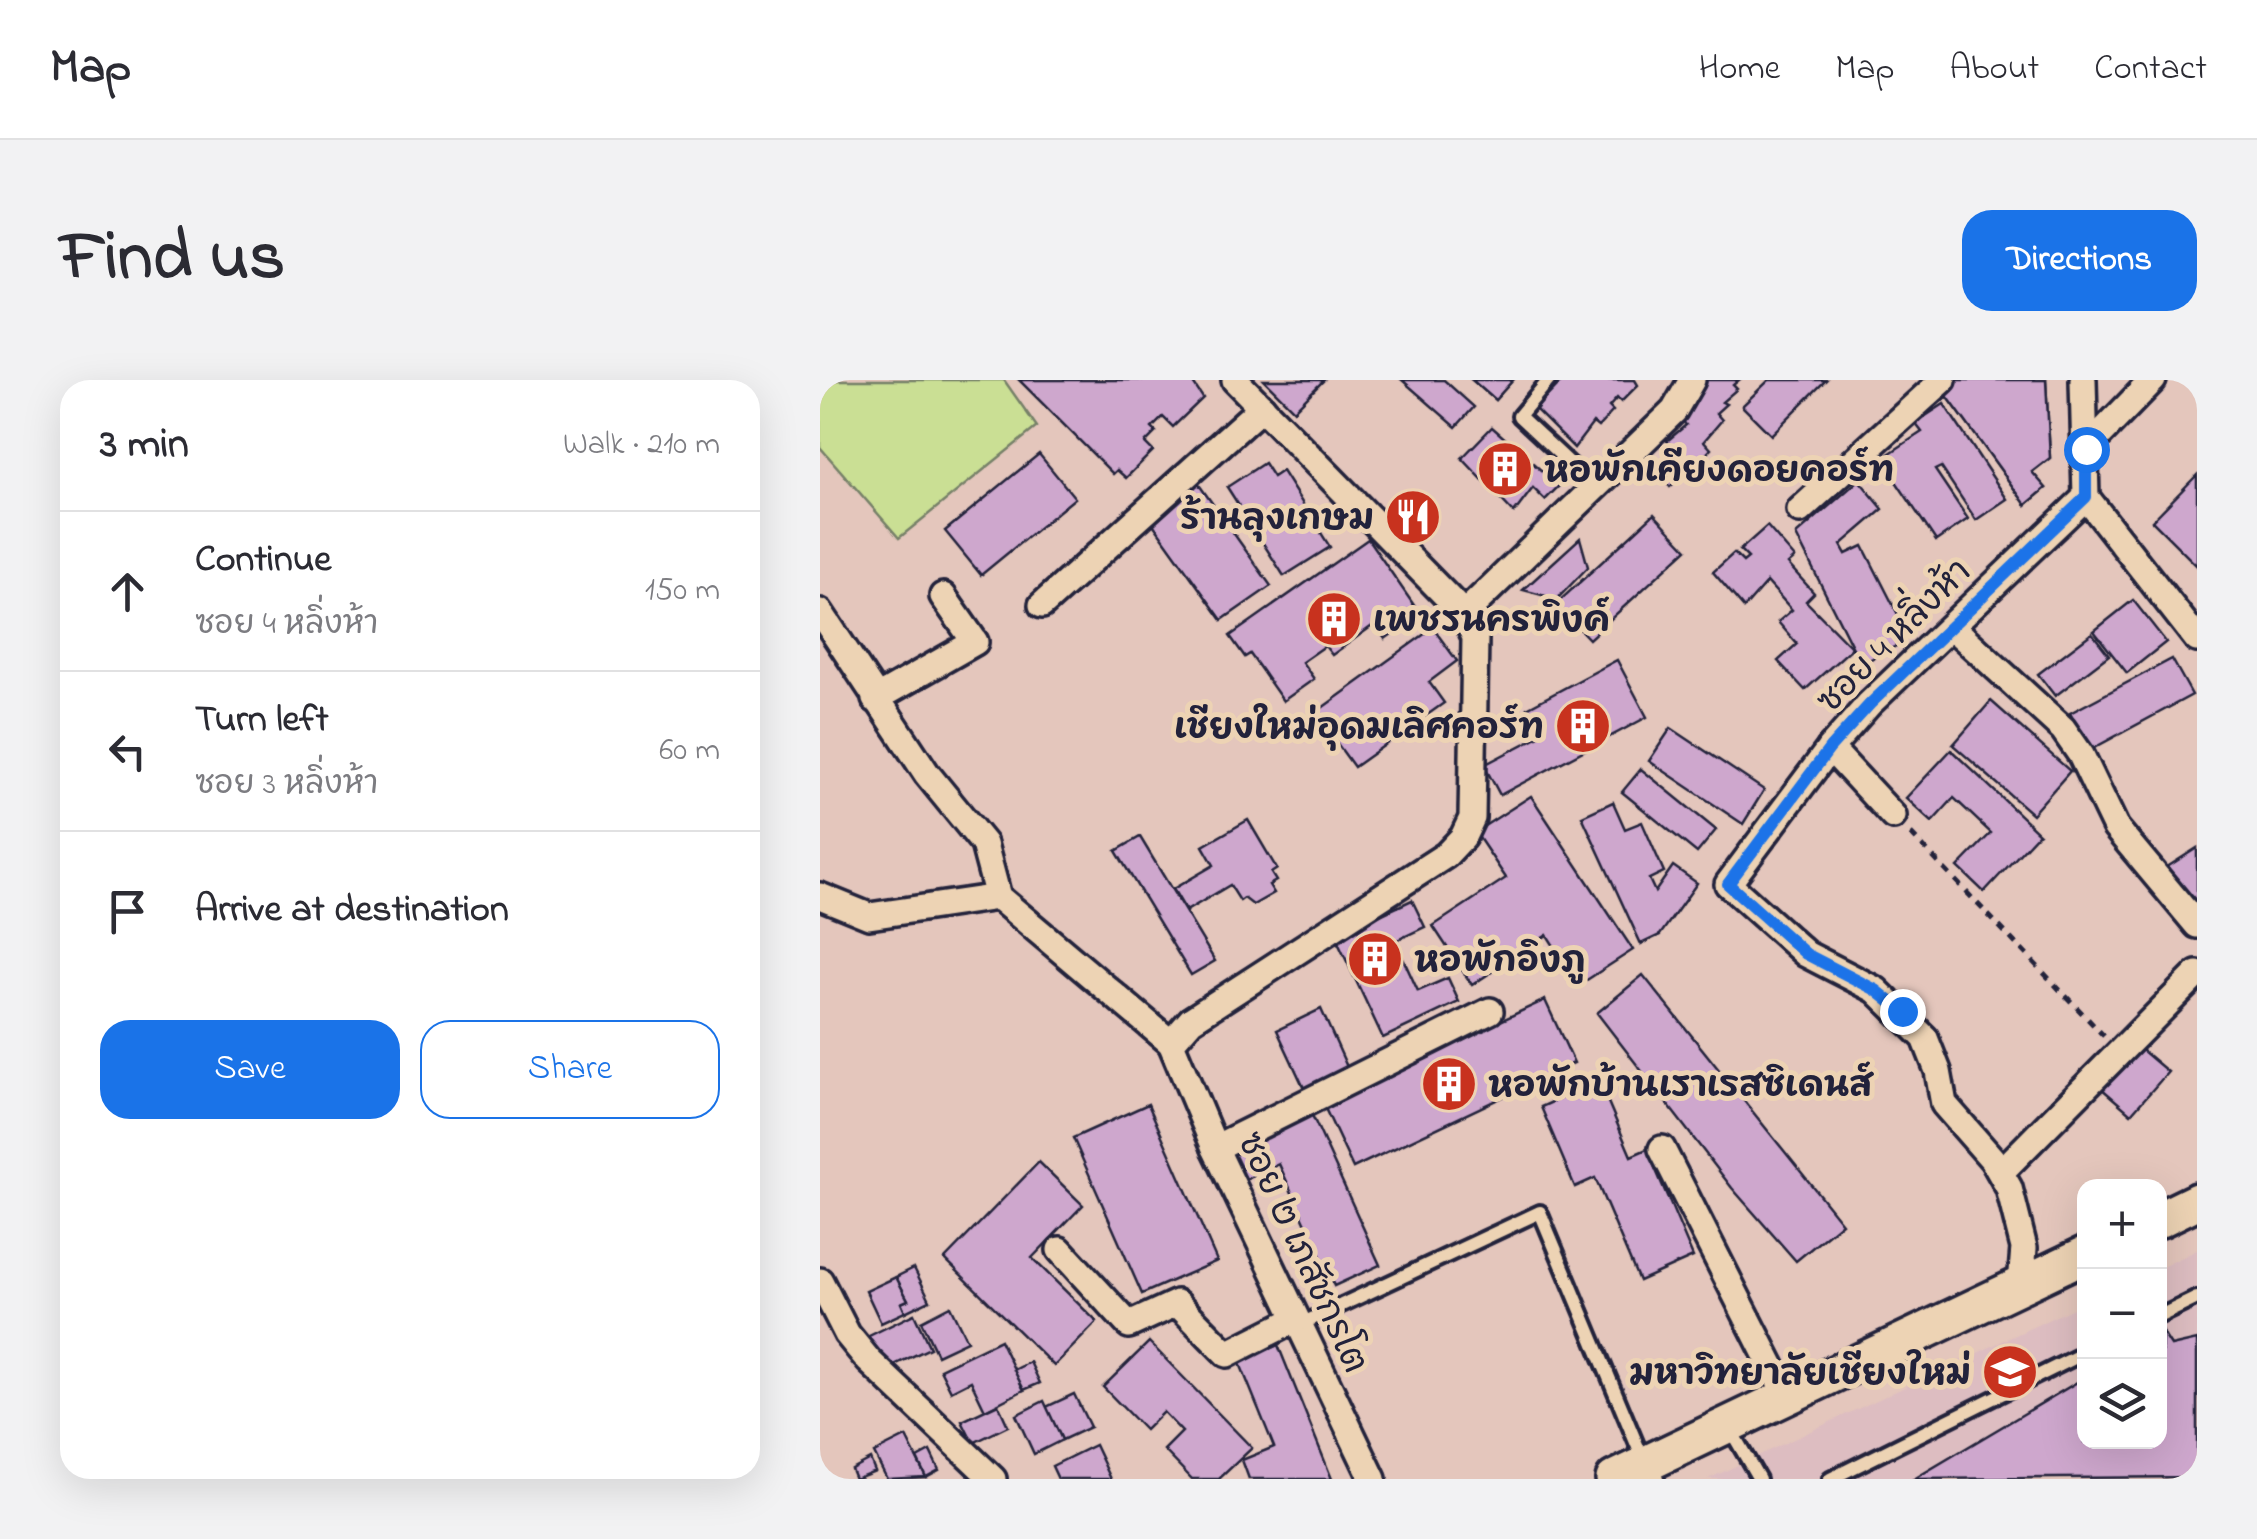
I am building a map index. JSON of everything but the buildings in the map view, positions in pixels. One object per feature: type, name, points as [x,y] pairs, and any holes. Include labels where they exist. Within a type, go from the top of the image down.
[{"type":"main road","points":[[2167,1216],[2197,1202]]},
{"type":"main road","points":[[1638,1474],[1728,1424],[2077,1257]]},
{"type":"street","points":[[820,612],[875,698],[984,844],[998,898],[1172,1049],[1191,1020],[1446,856],[1464,837],[1472,818],[1475,637],[1464,614],[1235,380]]},
{"type":"street","points":[[1464,614],[1674,411],[1692,380]]},
{"type":"street","points":[[1800,510],[1943,380]]},
{"type":"street","points":[[2082,380],[2086,497],[2197,638]]},
{"type":"street","points":[[2086,449],[2154,380]]},
{"type":"street","points":[[1042,606],[1262,407]]},
{"type":"street","name":"ซอย 4 หลิ่งห้า","points":[[2001,1172],[1944,1104],[1938,1071],[1925,1038],[1902,1011],[1876,990],[1806,954],[1728,884],[1830,748],[1870,704],[2086,497]]},
{"type":"street","points":[[875,698],[975,642],[943,596]]},
{"type":"street","points":[[1953,628],[2063,729],[2082,755],[2116,828],[2197,925]]},
{"type":"street","points":[[1830,748],[1893,816]]},
{"type":"street","points":[[820,896],[869,916],[998,898]]},
{"type":"street","points":[[2021,1284],[2024,1248],[2019,1218],[2001,1172],[2197,974]]},
{"type":"street","points":[[1215,1148],[1490,1011]]},
{"type":"street","name":"ซอย ๒ เภสัชกรโต","points":[[1172,1049],[1373,1479]]},
{"type":"street","points":[[1662,1149],[1787,1396]]},
{"type":"street","points":[[1060,1250],[1130,1325],[1178,1303],[1227,1354],[1297,1322]]},
{"type":"street","points":[[820,1280],[847,1334],[869,1361],[992,1479]]},
{"type":"lane","points":[[1549,380],[1519,416],[1595,488]]},
{"type":"lane","points":[[1297,1322],[1540,1212],[1638,1474]]},
{"type":"lane","points":[[2167,1313],[2197,1298]]},
{"type":"lane","points":[[1830,1479],[2077,1356]]},
{"type":"lane","points":[[1728,1424],[1759,1479]]},
{"type":"path","points":[[1893,816],[2120,1052]]},
{"type":"shaded area","name":"มหาวิทยาลัยเชียงใหม่","points":[[2197,1250],[2197,1479],[1708,1479],[2077,1306],[2077,1449],[2167,1449],[2167,1265]]},
{"type":"green space","points":[[820,380],[1004,380],[1037,427],[899,538],[820,447]]},
{"type":"place","name":"หอพักเคียงดอยคอร์ท","points":[[1505,469]]},
{"type":"place","name":"ร้านลุงเกษม","points":[[1413,517]]},
{"type":"place","name":"เพชรนครพิงค์","points":[[1334,619]]},
{"type":"place","name":"เชียงใหม่อุดมเลิศคอร์ท","points":[[1583,726]]},
{"type":"place","name":"หอพักอิงภู","points":[[1375,959]]},
{"type":"place","name":"หอพักบ้านเราเรสซิเดนส์","points":[[1449,1084]]},
{"type":"place","name":"มหาวิทยาลัยเชียงใหม่","points":[[2010,1372]]},
{"type":"route","points":[[1902,1011],[1876,990],[1806,954],[1728,884],[1830,748],[1870,704],[2086,497],[2086,449]]}]
